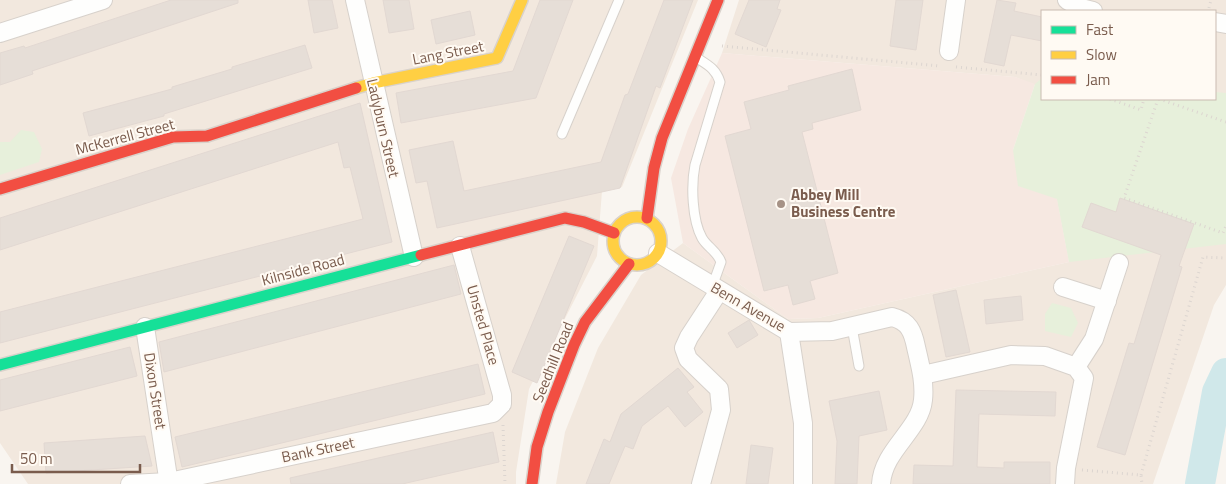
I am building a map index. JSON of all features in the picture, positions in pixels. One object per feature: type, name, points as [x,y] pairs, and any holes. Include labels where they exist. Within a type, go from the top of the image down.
[{"type":"street","points":[[0,33],[103,0]]},
{"type":"street","name":"Ladyburn Street","points":[[355,0],[372,83],[414,257]]},
{"type":"street","name":"Lang Street","points":[[372,83],[497,58],[522,0]]},
{"type":"street","points":[[647,218],[654,168],[662,138],[718,0]]},
{"type":"street","points":[[949,61],[956,0]]},
{"type":"street","points":[[1067,0],[1089,10]]},
{"type":"street","name":"McKerrell Street","points":[[0,189],[173,137],[207,136],[372,83]]},
{"type":"street","points":[[638,216],[647,218],[654,223],[661,235],[662,240],[658,254],[644,264],[629,264],[622,260],[615,250],[613,242],[614,233],[618,225],[629,218],[638,216]]},
{"type":"street","name":"Kilnside Road","points":[[0,365],[565,218],[584,222],[614,233]]},
{"type":"street","name":"Unsted Place","points":[[460,246],[502,395],[502,404]]},
{"type":"street","name":"Benn Avenue","points":[[658,254],[789,332],[832,331],[892,318],[901,319],[912,330],[922,375],[923,402],[915,423],[896,446],[881,476],[881,484]]},
{"type":"street","points":[[1076,367],[1094,339],[1119,263]]},
{"type":"street","name":"Seedhill Road","points":[[532,484],[537,447],[548,412],[574,345],[585,322],[629,264]]},
{"type":"street","points":[[1063,287],[1106,301]]},
{"type":"street","points":[[701,484],[721,410],[719,389],[688,359],[684,348],[716,289]]},
{"type":"street","name":"Dixon Street","points":[[145,327],[169,483]]},
{"type":"street","points":[[789,332],[803,423],[803,484]]},
{"type":"street","points":[[922,375],[1010,355],[1045,356],[1076,367],[1084,378],[1065,476]]},
{"type":"street","name":"Bank Street","points":[[130,484],[169,483],[493,413],[502,404]]},
{"type":"lane","points":[[562,134],[619,0]]},
{"type":"lane","points":[[694,57],[712,68],[718,75],[720,82],[692,178],[695,215],[700,235],[703,241],[716,252],[721,262],[716,289]]},
{"type":"lane","points":[[852,327],[860,366]]},
{"type":"path","points":[[699,44],[949,61],[1041,75]]},
{"type":"path","points":[[1113,100],[1140,110],[1144,100]]},
{"type":"path","points":[[1159,100],[1124,198],[1224,233],[1226,226]]},
{"type":"path","points":[[1162,100],[1226,122]]},
{"type":"path","points":[[1142,484],[1141,475],[1203,257],[1224,258]]},
{"type":"path","points":[[502,404],[505,484]]},
{"type":"path","points":[[1065,476],[1141,475]]},
{"type":"shaded area","points":[[0,0],[698,0],[622,187],[602,191],[597,256],[529,389],[516,472],[516,484],[28,484],[0,443]]},
{"type":"shaded area","points":[[739,0],[1226,0],[1226,285],[1214,305],[1153,484],[556,484],[565,432],[598,348],[641,275],[683,243],[788,319],[818,318],[1069,262],[1035,85],[1015,77],[722,53]]},
{"type":"shaded area","points":[[722,53],[1015,77],[1035,84],[1013,150],[1057,199],[1069,262],[818,318],[788,319],[683,243],[671,178],[688,129]]},
{"type":"green space","points":[[1041,79],[1041,100],[1216,100],[1216,92],[1226,93],[1226,244],[1069,262],[1057,199],[1018,186],[1013,150],[1035,84]]},
{"type":"green space","points":[[21,130],[34,132],[42,149],[39,162],[0,175],[0,142],[10,142]]},
{"type":"green space","points":[[1052,303],[1071,308],[1078,323],[1071,337],[1045,331],[1045,314]]},
{"type":"building","points":[[171,0],[238,0],[238,3],[32,71],[33,74],[0,85],[0,53],[24,46],[25,48]]},
{"type":"building","points":[[308,0],[332,0],[338,28],[314,33]]},
{"type":"building","points":[[383,0],[409,0],[414,29],[389,33]]},
{"type":"building","points":[[540,0],[573,0],[536,98],[401,123],[396,93],[513,71]]},
{"type":"building","points":[[664,0],[693,0],[660,88],[656,86],[620,188],[437,228],[427,181],[416,183],[409,150],[453,141],[464,191],[601,162],[625,95],[628,94]]},
{"type":"building","points":[[749,0],[780,0],[777,9],[781,10],[766,47],[735,34]]},
{"type":"building","points":[[896,0],[923,0],[916,50],[890,46]]},
{"type":"building","points":[[997,0],[1016,3],[1014,11],[1041,17],[1041,41],[1011,35],[1004,66],[984,62]]},
{"type":"building","points":[[470,11],[475,35],[436,44],[431,20]]},
{"type":"building","points":[[305,45],[312,68],[164,114],[164,116],[89,136],[83,113],[172,89],[172,87],[232,69],[232,67]]},
{"type":"building","name":"Abbey Mill Business Centre","points":[[852,69],[861,110],[812,123],[813,129],[802,132],[838,273],[810,281],[815,299],[793,305],[788,285],[764,291],[725,136],[751,129],[744,102],[789,90],[788,86]]},
{"type":"building","points":[[360,103],[392,242],[0,343],[0,312],[363,219],[350,167],[344,168],[338,142],[0,250],[0,218]]},
{"type":"building","points":[[1120,198],[1194,224],[1179,266],[1182,267],[1125,455],[1097,447],[1129,343],[1134,344],[1161,255],[1082,227],[1091,203],[1116,212]]},
{"type":"building","points":[[569,236],[594,246],[537,383],[512,372]]},
{"type":"building","points":[[454,265],[461,294],[164,372],[159,342]]},
{"type":"building","points":[[956,290],[970,352],[946,357],[933,295]]},
{"type":"building","points":[[1021,296],[1023,320],[986,324],[984,300]]},
{"type":"building","points":[[749,320],[758,335],[737,348],[728,333]]},
{"type":"building","points":[[130,347],[137,376],[0,411],[0,380]]},
{"type":"building","points":[[478,364],[485,394],[182,467],[175,437]]},
{"type":"building","points":[[678,368],[694,387],[687,392],[703,412],[685,427],[668,406],[642,426],[633,449],[625,446],[609,484],[586,484],[604,439],[610,442],[621,414]]},
{"type":"building","points":[[956,390],[1056,392],[1055,416],[979,414],[977,467],[1004,468],[1004,462],[1050,462],[1050,484],[913,484],[914,465],[953,466]]},
{"type":"building","points":[[879,391],[887,430],[859,436],[857,484],[835,484],[837,441],[829,401]]},
{"type":"building","points":[[493,432],[499,462],[402,484],[291,484],[290,478]]},
{"type":"building","points":[[145,436],[152,466],[46,473],[44,443]]},
{"type":"building","points":[[751,445],[773,448],[768,484],[746,484]]},
{"type":"waterway","points":[[1200,484],[1217,392],[1226,373]]},
{"type":"traffic: fast","points":[[0,365],[421,255]]},
{"type":"traffic: slow","points":[[356,88],[497,58],[522,0]]},
{"type":"traffic: slow","points":[[632,217],[642,217],[654,224],[661,236],[661,241],[661,246],[654,258],[642,265],[632,265],[624,261],[617,254],[613,246],[613,236],[617,228],[624,221],[632,217]]},
{"type":"traffic: jam","points":[[647,218],[654,168],[662,138],[718,0]]},
{"type":"traffic: jam","points":[[0,189],[173,137],[207,136],[356,88]]},
{"type":"traffic: jam","points":[[421,255],[565,218],[584,222],[614,233]]},
{"type":"traffic: jam","points":[[532,484],[537,447],[548,412],[574,345],[585,322],[629,264]]},
{"type":"place","name":"Abbey Mill Business Centre","points":[[781,204]]}]
